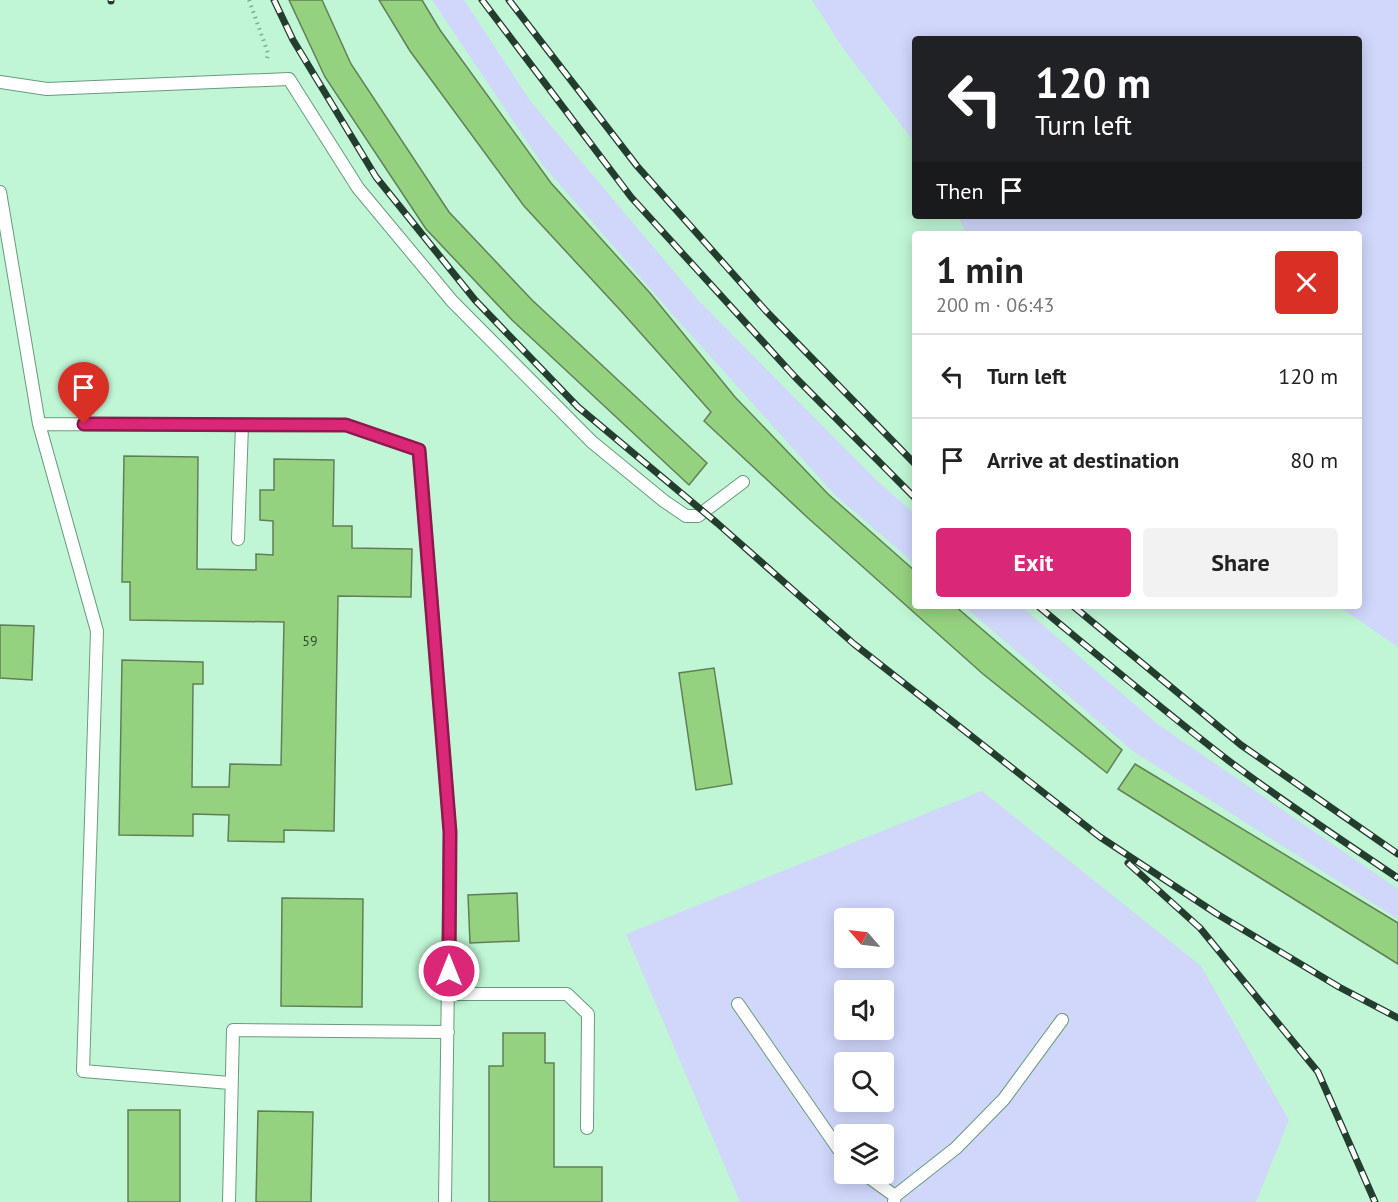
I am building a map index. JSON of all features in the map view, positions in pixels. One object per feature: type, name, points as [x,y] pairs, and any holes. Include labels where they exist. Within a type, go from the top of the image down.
[{"type":"lane","points":[[0,81],[47,89],[289,79],[358,188],[452,301],[592,442],[664,501],[686,516],[698,516],[742,482]]},
{"type":"lane","points":[[0,192],[39,424],[97,631],[83,1071],[231,1083]]},
{"type":"lane","points":[[39,424],[346,425],[419,450],[450,832],[445,1202]]},
{"type":"lane","points":[[238,538],[243,425]]},
{"type":"lane","points":[[448,994],[567,994],[588,1014],[587,1128]]},
{"type":"lane","points":[[738,1004],[834,1142]]},
{"type":"lane","points":[[877,1184],[895,1199],[956,1149],[1004,1099],[1062,1020]]},
{"type":"lane","points":[[228,1202],[233,1029],[448,1032]]},
{"type":"path","points":[[249,0],[268,54],[262,80]]},
{"type":"shaded area","points":[[432,0],[464,0],[531,102],[699,301],[877,481],[912,511],[912,561],[834,494],[673,315],[542,164]]},
{"type":"shaded area","points":[[812,0],[1398,0],[1398,647],[1342,609],[1362,609],[1362,231],[965,231],[959,219],[1362,219],[1362,36],[912,36],[912,139],[842,47]]},
{"type":"shaded area","points":[[967,609],[1024,609],[1156,723],[1398,889],[1398,919],[1134,752]]},
{"type":"shaded area","points":[[982,791],[1201,966],[1289,1120],[1256,1202],[740,1202],[626,934]]},
{"type":"building","points":[[289,0],[322,0],[351,64],[449,212],[532,300],[707,463],[689,485],[512,320],[426,229],[325,77]]},
{"type":"building","points":[[379,0],[422,0],[440,30],[551,183],[650,293],[735,397],[828,494],[912,568],[912,609],[958,609],[1122,750],[1107,773],[983,674],[808,518],[704,421],[711,412],[524,206],[410,51]]},
{"type":"building","points":[[124,456],[198,457],[197,569],[256,570],[256,554],[273,555],[273,521],[260,520],[260,490],[274,490],[274,459],[334,460],[333,526],[352,526],[352,548],[412,549],[411,597],[338,596],[334,831],[284,830],[284,842],[228,841],[229,815],[193,814],[193,836],[119,835],[122,660],[203,662],[203,684],[193,684],[192,787],[229,787],[230,764],[281,765],[284,622],[130,620],[130,582],[122,582]]},
{"type":"building","points":[[0,625],[34,626],[32,680],[0,678]]},
{"type":"building","points":[[714,668],[732,784],[696,790],[679,673]]},
{"type":"building","points":[[1135,764],[1398,923],[1398,964],[1118,789]]},
{"type":"building","points":[[517,893],[519,941],[470,943],[468,895]]},
{"type":"building","points":[[282,898],[363,899],[362,1007],[281,1006]]},
{"type":"building","points":[[503,1033],[545,1033],[545,1063],[554,1063],[554,1167],[602,1167],[602,1202],[489,1202],[489,1066],[503,1066]]},
{"type":"building","points":[[128,1110],[180,1110],[180,1202],[128,1202]]},
{"type":"building","points":[[258,1111],[313,1112],[311,1202],[256,1202]]},
{"type":"railway","points":[[274,0],[293,40],[376,177],[475,300],[578,407],[717,523],[854,644],[1100,837],[1217,914],[1339,987],[1398,1018]]},
{"type":"railway","points":[[482,0],[631,197],[795,377],[912,495]]},
{"type":"railway","points":[[509,0],[637,166],[766,311],[912,461]]},
{"type":"railway","points":[[1042,609],[1229,761],[1398,878]]},
{"type":"railway","points":[[1077,609],[1241,745],[1398,854]]},
{"type":"railway","points":[[1128,863],[1200,928],[1318,1072],[1375,1202]]},
{"type":"route","points":[[84,424],[346,425],[419,450],[450,832],[449,971]]}]
